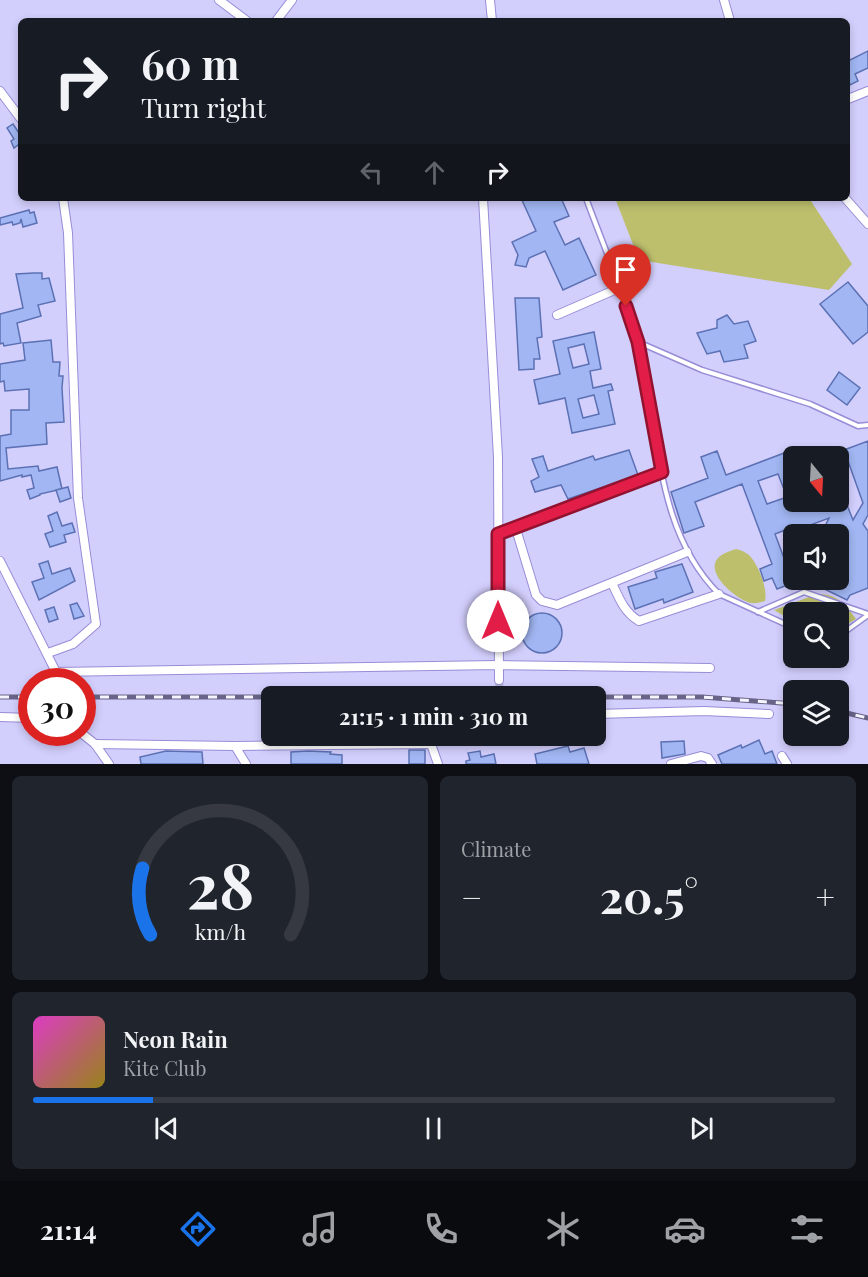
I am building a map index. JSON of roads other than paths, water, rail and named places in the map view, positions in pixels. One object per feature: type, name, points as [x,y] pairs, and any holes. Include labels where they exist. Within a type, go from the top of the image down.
[{"type":"street","points":[[219,0],[243,18]]},
{"type":"street","points":[[278,18],[292,0]]},
{"type":"street","points":[[490,0],[492,18]]},
{"type":"street","points":[[724,0],[729,18]]},
{"type":"street","points":[[0,91],[18,116]]},
{"type":"street","points":[[850,98],[868,91]]},
{"type":"street","points":[[48,653],[73,644],[96,624],[78,498],[68,233],[63,201]]},
{"type":"street","points":[[483,201],[498,457],[499,680]]},
{"type":"street","points":[[848,201],[868,224]]},
{"type":"street","points":[[557,315],[619,288]]},
{"type":"street","points":[[498,534],[662,472]]},
{"type":"street","points":[[516,529],[536,595],[542,601],[557,605],[687,552]]},
{"type":"street","points":[[0,561],[56,672],[498,665],[710,668]]},
{"type":"street","points":[[612,583],[621,603],[631,616],[639,621],[719,594]]},
{"type":"street","points":[[606,714],[704,711],[769,714]]},
{"type":"street","points":[[0,717],[18,718]]},
{"type":"street","points":[[96,744],[261,746]]},
{"type":"street","points":[[96,745],[109,764]]},
{"type":"street","points":[[235,746],[246,764]]},
{"type":"street","points":[[432,746],[438,764]]},
{"type":"street","points":[[671,764],[701,756],[708,758],[712,764]]},
{"type":"street","points":[[782,756],[787,764]]},
{"type":"lane","points":[[587,201],[638,342],[668,504],[687,552],[719,594],[783,623]]},
{"type":"lane","points":[[638,342],[702,370],[810,404],[858,426],[868,425]]},
{"type":"lane","points":[[758,612],[804,592],[868,614]]},
{"type":"lane","points":[[849,629],[868,614]]},
{"type":"tunnel","points":[[499,680],[499,686]]},
{"type":"railway","points":[[0,697],[18,697]]},
{"type":"railway","points":[[96,697],[261,697]]},
{"type":"railway","points":[[606,697],[702,697],[783,703]]},
{"type":"railway","points":[[849,714],[868,718]]}]
